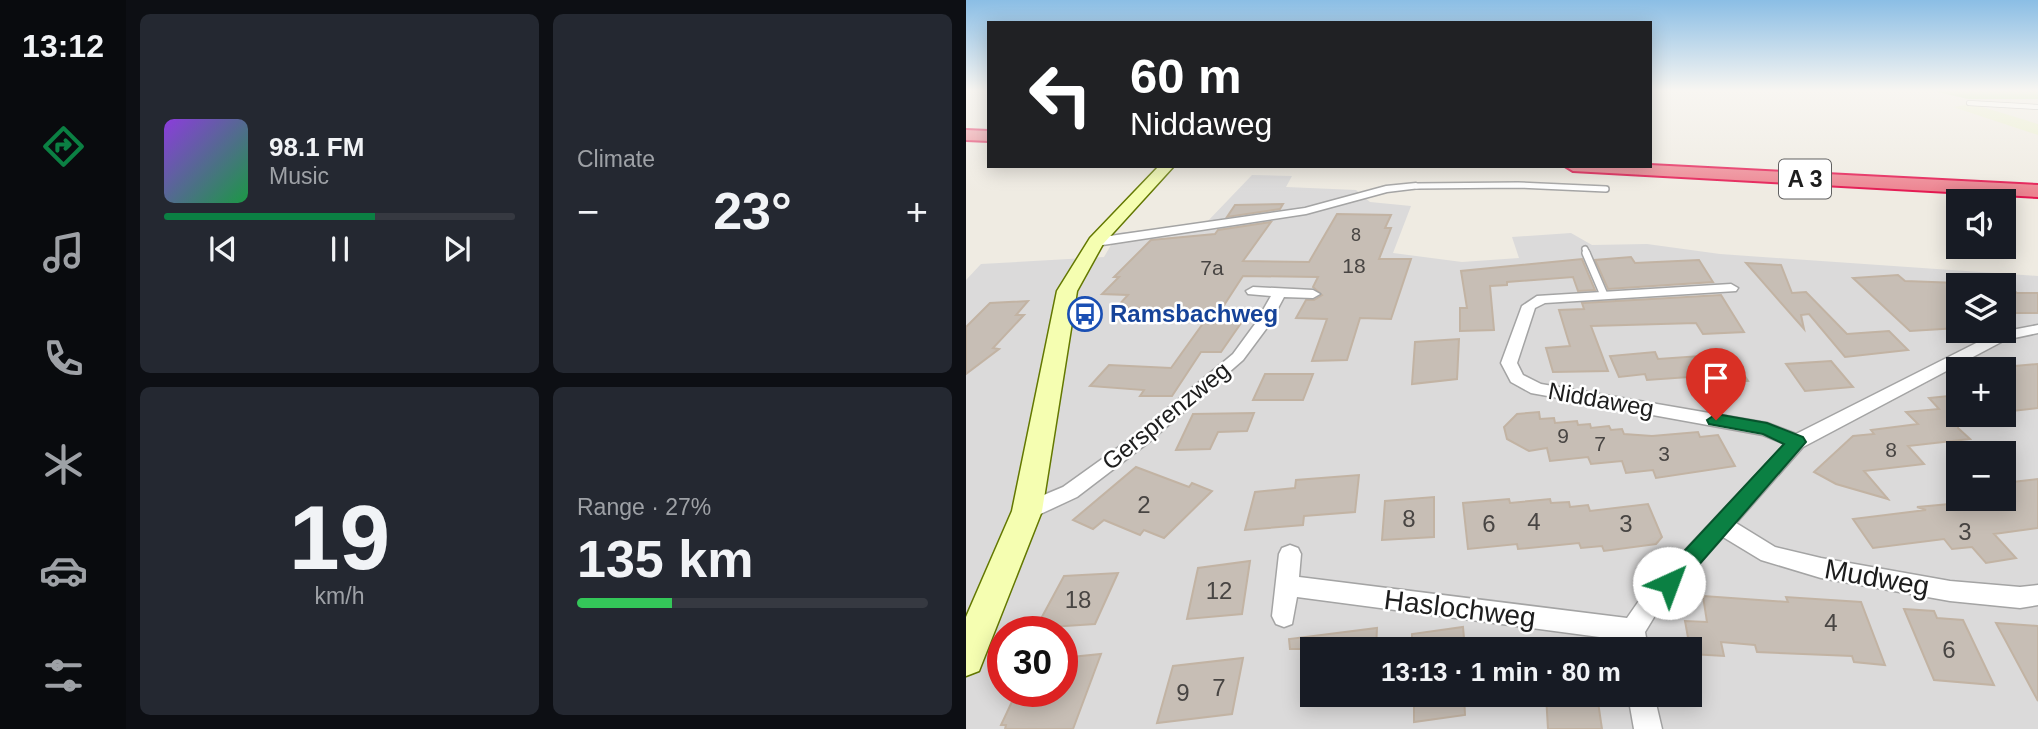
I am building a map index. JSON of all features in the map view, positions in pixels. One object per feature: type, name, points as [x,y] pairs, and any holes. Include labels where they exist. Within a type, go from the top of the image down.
[{"type":"highway","points":[[966,135],[987,136]]},
{"type":"highway","points":[[966,144],[987,145]]},
{"type":"highway","name":"A 3","points":[[1652,160],[2038,181]]},
{"type":"highway","name":"A 3","points":[[1610,168],[2038,191]]},
{"type":"main road","points":[[966,659],[1027,511],[1052,382],[1057,334],[1067,291],[1096,242],[1165,168]]},
{"type":"street","points":[[1096,242],[1307,211],[1386,189],[1416,186]]},
{"type":"street","name":"Niddaweg","points":[[1731,288],[1542,299],[1529,306],[1509,363],[1517,378],[1536,389],[1767,429],[1797,442]]},
{"type":"street","points":[[1253,291],[1313,294]]},
{"type":"street","name":"Gersprenzweg","points":[[1027,511],[1070,492],[1143,438],[1238,358],[1279,293]]},
{"type":"street","points":[[1635,637],[1651,602],[1797,442],[2001,336],[2038,329]]},
{"type":"street","name":"Mudweg","points":[[1723,526],[1769,554],[1836,571],[2001,599],[2038,595]]},
{"type":"street","points":[[1284,616],[1290,554]]},
{"type":"street","name":"Haslochweg","points":[[1287,586],[1615,637]]},
{"type":"street","points":[[1643,707],[1648,729]]},
{"type":"lane","points":[[1416,186],[1518,185],[1606,189]]},
{"type":"lane","points":[[1584,249],[1604,295]]},
{"type":"shaded area","points":[[1252,175],[1292,176],[1286,187],[1356,190],[1370,202],[1411,206],[1393,253],[1462,262],[1519,258],[1512,237],[1571,233],[1592,245],[1647,244],[1720,254],[1995,273],[1946,273],[1946,343],[2016,343],[2016,274],[2038,276],[2038,729],[966,729],[966,280],[981,264],[1104,257],[1118,233],[1206,223]]},
{"type":"green space","points":[[2008,125],[2038,125],[2038,135]]},
{"type":"building","points":[[1283,204],[1280,209],[1227,217],[1235,205]]},
{"type":"building","points":[[1337,214],[1391,215],[1385,228],[1391,228],[1379,259],[1411,259],[1391,319],[1360,318],[1347,360],[1312,361],[1327,319],[1296,318],[1306,300],[1314,300],[1322,295],[1313,287],[1318,277],[1243,276],[1219,313],[1248,313],[1221,352],[1201,352],[1172,396],[1140,396],[1144,390],[1090,386],[1109,365],[1171,368],[1209,315],[1179,312],[1181,309],[1116,308],[1128,295],[1102,294],[1119,277],[1114,277],[1151,240],[1215,234],[1218,230],[1271,222],[1243,261],[1309,262]]},
{"type":"building","points":[[1631,257],[1635,263],[1699,260],[1713,282],[1608,289],[1595,260]]},
{"type":"building","points":[[1582,259],[1595,290],[1578,291],[1573,277],[1507,282],[1507,285],[1490,286],[1494,330],[1460,331],[1460,308],[1467,308],[1461,271]]},
{"type":"building","points":[[1746,263],[1781,265],[1792,293],[1806,292],[1847,334],[1889,331],[1908,350],[1845,357],[1809,314],[1801,315],[1804,329]]},
{"type":"building","points":[[1898,275],[1905,281],[1946,283],[1946,329],[1910,331],[1853,278]]},
{"type":"building","points":[[2016,292],[2038,293],[2038,313],[2016,313]]},
{"type":"building","points":[[1721,295],[1744,332],[1703,334],[1696,323],[1591,326],[1608,371],[1553,372],[1546,348],[1570,346],[1559,310],[1584,309],[1582,303]]},
{"type":"building","points":[[1028,301],[1016,315],[1024,315],[993,348],[999,349],[966,374],[966,327],[990,303]]},
{"type":"building","points":[[1459,339],[1457,379],[1412,384],[1415,342]]},
{"type":"building","points":[[1655,352],[1658,359],[1730,354],[1748,381],[1693,385],[1689,377],[1647,380],[1645,374],[1619,377],[1610,356]]},
{"type":"building","points":[[1831,361],[1853,387],[1805,391],[1786,364]]},
{"type":"building","points":[[2038,364],[2038,408],[2016,411],[2016,366]]},
{"type":"building","points":[[1265,374],[1313,374],[1303,400],[1253,400]]},
{"type":"building","points":[[1946,396],[1946,427],[1958,427],[1970,439],[1908,446],[1924,464],[1864,471],[1888,499],[1836,484],[1814,472],[1853,436],[1874,434],[1871,430],[1918,424],[1906,412],[1939,409],[1929,398]]},
{"type":"building","points":[[1539,412],[1540,419],[1554,418],[1555,423],[1577,421],[1578,425],[1590,424],[1591,428],[1609,426],[1611,430],[1622,429],[1624,434],[1652,436],[1698,432],[1700,437],[1718,435],[1735,466],[1656,478],[1653,470],[1626,473],[1622,461],[1591,464],[1588,457],[1550,461],[1547,448],[1529,451],[1507,439],[1504,427],[1517,414]]},
{"type":"building","points":[[1254,413],[1247,431],[1218,432],[1210,449],[1176,450],[1193,414]]},
{"type":"building","points":[[1136,467],[1189,487],[1192,483],[1212,491],[1164,538],[1144,530],[1140,535],[1104,520],[1093,529],[1073,520]]},
{"type":"building","points":[[1359,475],[1355,512],[1304,516],[1303,525],[1245,530],[1255,492],[1295,488],[1296,480]]},
{"type":"building","points":[[2038,479],[2038,528],[1994,534],[2016,558],[1986,563],[1972,547],[1952,549],[1944,539],[1873,548],[1853,519],[1926,510],[1917,507],[1946,504],[1946,511],[2016,511],[2016,482]]},
{"type":"building","points":[[1434,497],[1434,537],[1382,540],[1385,501]]},
{"type":"building","points":[[1509,499],[1510,503],[1550,499],[1551,503],[1569,502],[1570,507],[1588,505],[1590,511],[1648,504],[1662,537],[1656,544],[1604,551],[1602,546],[1581,548],[1579,543],[1518,549],[1517,544],[1468,549],[1463,503]]},
{"type":"building","points":[[1250,561],[1242,614],[1187,619],[1198,568]]},
{"type":"building","points":[[1118,573],[1095,624],[1078,625],[1078,616],[1042,616],[1064,576]]},
{"type":"building","points":[[1703,596],[1788,602],[1786,597],[1861,602],[1885,665],[1854,662],[1852,656],[1757,652],[1755,645],[1721,642],[1724,656],[1702,655],[1702,637],[1688,637],[1685,621],[1707,622]]},
{"type":"building","points":[[1904,609],[1934,611],[1937,618],[1963,620],[1994,685],[1934,680]]},
{"type":"building","points":[[1996,623],[2038,626],[2038,701]]},
{"type":"building","points":[[1463,627],[1464,637],[1412,637],[1412,634]]},
{"type":"building","points":[[1377,628],[1377,637],[1305,637]]},
{"type":"building","points":[[1300,638],[1300,649],[1290,649],[1289,639]]},
{"type":"building","points":[[1101,654],[1073,729],[1005,729],[1006,725],[1001,725],[1009,707],[1078,707],[1078,656]]},
{"type":"building","points":[[1243,658],[1232,714],[1157,723],[1173,666]]},
{"type":"building","points":[[1414,707],[1465,707],[1465,715],[1414,722]]},
{"type":"building","points":[[1547,707],[1599,707],[1602,729],[1548,729]]},
{"type":"place","name":"Ramsbachweg","points":[[1085,314]]},
{"type":"route","points":[[1669,583],[1797,442],[1767,429],[1716,420]]}]
